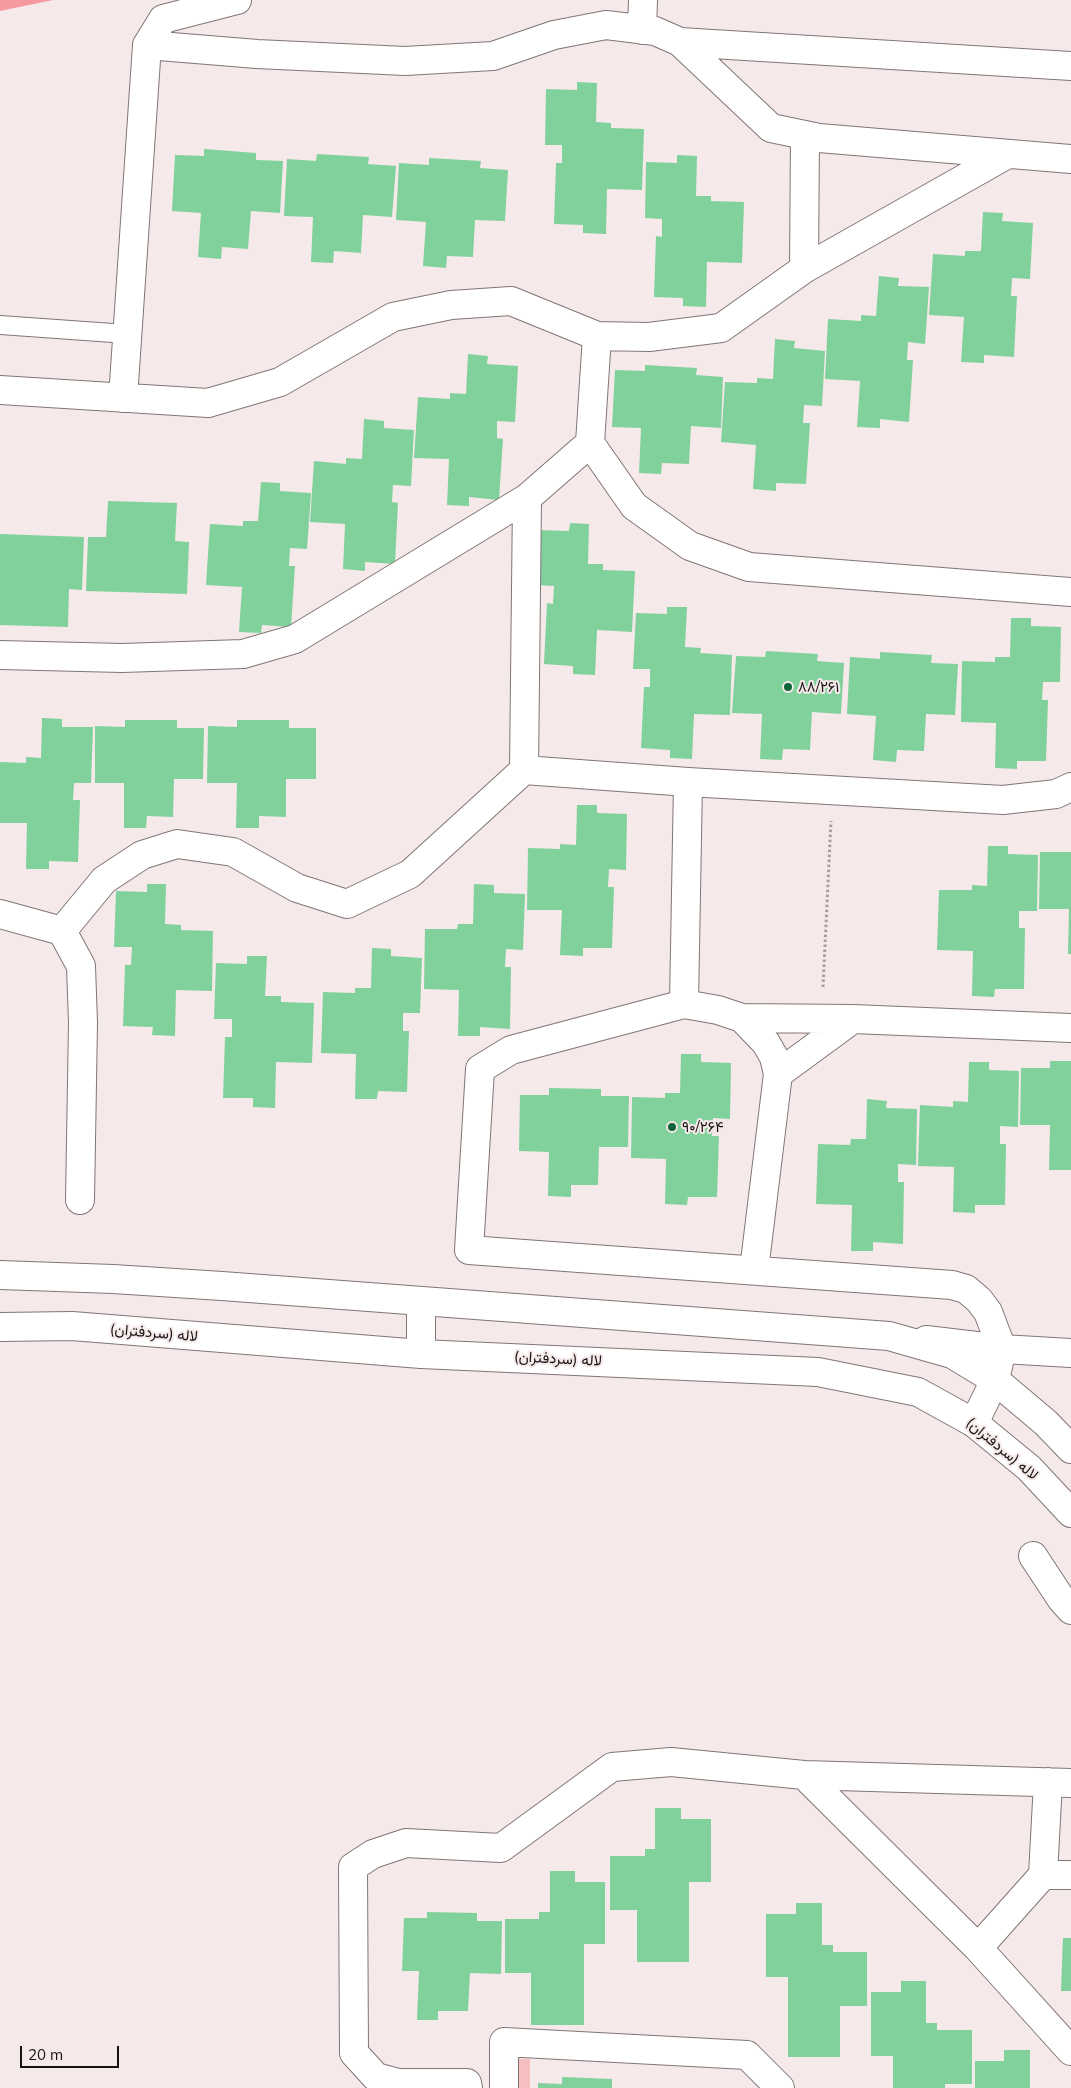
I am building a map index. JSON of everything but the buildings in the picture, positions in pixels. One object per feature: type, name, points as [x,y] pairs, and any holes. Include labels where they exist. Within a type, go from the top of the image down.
[{"type":"street","points":[[123,398],[147,45],[163,19],[237,0]]},
{"type":"street","points":[[642,0],[642,30]]},
{"type":"street","points":[[147,45],[257,54],[405,61],[493,56],[554,35],[606,25],[655,31],[680,42],[770,128],[805,135],[1006,155],[1071,159]]},
{"type":"street","points":[[680,42],[1071,66]]},
{"type":"street","points":[[804,269],[805,135]]},
{"type":"street","points":[[0,390],[208,402],[280,382],[393,317],[451,305],[511,301],[597,336],[649,337],[720,328],[804,269],[1006,155]]},
{"type":"street","points":[[597,336],[590,443],[634,506],[690,546],[749,567],[1071,592]]},
{"type":"street","points":[[0,655],[122,658],[242,654],[295,639],[527,498],[590,443]]},
{"type":"street","points":[[524,770],[527,498]]},
{"type":"street","points":[[62,931],[104,880],[142,855],[177,844],[234,852],[297,888],[347,904],[410,874],[524,770],[688,782],[1003,800],[1056,794],[1071,786]]},
{"type":"street","points":[[684,1004],[688,782]]},
{"type":"street","points":[[0,914],[62,931],[82,966],[80,1200]]},
{"type":"street","points":[[974,1422],[995,1380],[1002,1349],[988,1312],[979,1300],[966,1289],[952,1285],[469,1250],[480,1069],[511,1050],[684,1004],[718,1010],[742,1018],[854,1019],[1071,1028]]},
{"type":"street","points":[[742,1018],[766,1043],[774,1057],[778,1074],[754,1270]]},
{"type":"street","points":[[778,1074],[854,1019]]},
{"type":"street","points":[[0,1275],[113,1279],[421,1301],[889,1336],[1002,1349],[1071,1353]]},
{"type":"street","points":[[421,1301],[421,1354]]},
{"type":"street","name":"لاله (سردفتران)","points":[[0,1327],[72,1326],[421,1354],[818,1372],[918,1392],[974,1422],[1029,1468],[1071,1514]]},
{"type":"street","points":[[889,1336],[952,1354],[995,1380],[1046,1423],[1071,1449]]},
{"type":"street","points":[[1033,1556],[1068,1601]]},
{"type":"street","points":[[468,2088],[468,2084],[398,2084],[376,2078],[354,2054],[353,1867],[373,1854],[406,1843],[501,1848],[612,1768],[672,1762],[804,1775],[1059,1783],[1043,1875],[978,1948]]},
{"type":"street","points":[[804,1775],[978,1948],[1071,2050]]},
{"type":"street","points":[[1043,1875],[1071,1875]]},
{"type":"street","points":[[504,2088],[504,2042],[747,2054],[780,2088]]},
{"type":"lane","points":[[0,325],[127,334]]},
{"type":"path","points":[[822,1019],[832,790]]},
{"type":"shaded area","points":[[0,0],[53,0],[0,11]]},
{"type":"shaded area","points":[[513,2059],[530,2059],[530,2088],[513,2088]]},
{"type":"place","name":"۸۸/۲۶۱","points":[[788,687]]},
{"type":"place","name":"۹۰/۲۶۴","points":[[672,1127]]}]
